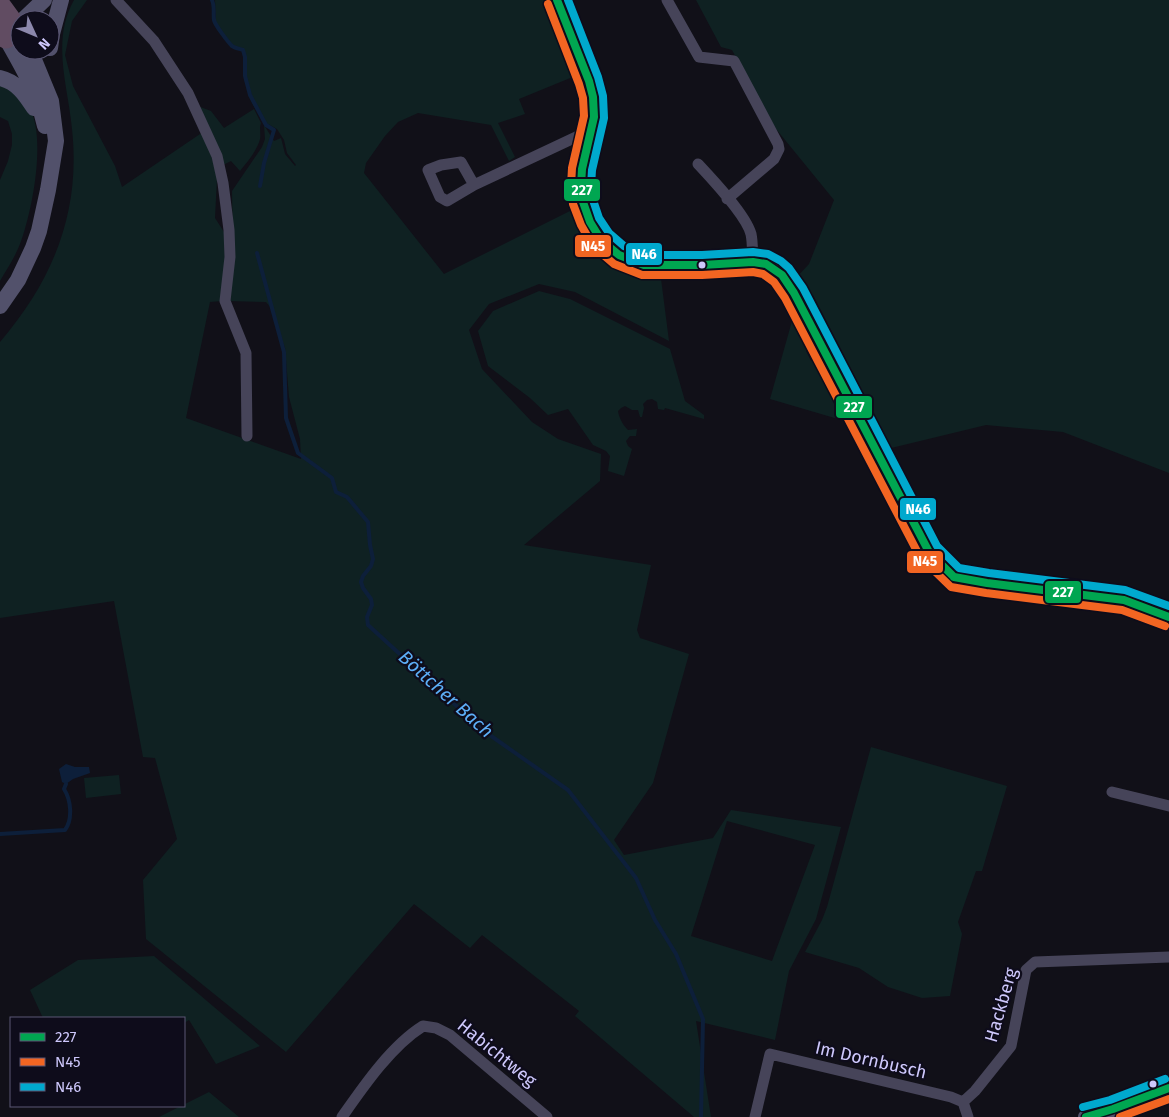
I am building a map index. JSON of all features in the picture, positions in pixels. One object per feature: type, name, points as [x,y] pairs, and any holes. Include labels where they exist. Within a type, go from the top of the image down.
[{"type":"highway","points":[[0,5],[10,27]]},
{"type":"main road","points":[[34,10],[44,0]]},
{"type":"main road","points":[[23,60],[40,106],[52,165]]},
{"type":"main road","points":[[0,306],[18,280],[33,248],[43,215],[56,141],[51,101],[34,60]]},
{"type":"main road","points":[[47,90],[49,60]]},
{"type":"main road","points":[[0,78],[10,80],[25,93],[44,125]]},
{"type":"main road","points":[[1087,1117],[1169,1088]]},
{"type":"street","points":[[116,0],[154,41],[188,93],[216,156],[223,183],[229,230],[230,258],[224,301],[246,353],[247,436]]},
{"type":"street","points":[[556,0],[589,81],[593,97],[594,117],[582,169],[582,202],[594,232],[611,249],[629,260],[644,265],[702,265],[753,262],[766,264],[775,269],[788,284],[929,552],[954,577],[986,583],[1124,600],[1169,617]]},
{"type":"street","points":[[667,0],[699,57],[734,61],[778,144],[779,149],[774,159],[728,199]]},
{"type":"street","points":[[474,185],[591,130]]},
{"type":"street","points":[[698,164],[719,187],[741,216],[751,234],[753,262]]},
{"type":"street","points":[[1112,792],[1169,806]]},
{"type":"street","name":"Hackberg","points":[[963,1102],[975,1091],[1010,1046],[1026,970],[1030,965],[1035,962],[1169,957]]},
{"type":"street","name":"Habichtweg","points":[[342,1117],[361,1090],[408,1035],[423,1026],[436,1028],[450,1035],[547,1117]]},
{"type":"street","name":"Im Dornbusch","points":[[755,1117],[770,1054],[951,1097],[963,1102]]},
{"type":"street","points":[[963,1102],[968,1117]]},
{"type":"shaded area","points":[[74,0],[87,0],[72,21],[65,55],[73,86],[115,166],[122,187],[203,132],[207,138],[217,178],[215,218],[224,232],[225,259],[222,301],[210,302],[186,418],[301,459],[300,439],[289,397],[285,348],[271,308],[266,302],[228,301],[233,250],[232,191],[262,147],[265,139],[264,125],[274,141],[281,138],[285,154],[296,165],[287,153],[284,140],[277,129],[261,119],[252,103],[244,78],[244,52],[229,42],[216,24],[215,0],[546,0],[550,6],[568,52],[572,51],[580,74],[519,99],[525,114],[498,123],[515,157],[509,161],[491,125],[418,113],[398,122],[385,136],[366,163],[364,173],[444,274],[578,207],[590,235],[607,255],[630,267],[660,271],[669,341],[575,292],[539,284],[489,304],[469,330],[482,369],[532,422],[558,439],[601,454],[600,481],[524,545],[651,565],[637,630],[640,638],[689,654],[653,783],[614,840],[624,855],[713,838],[731,810],[841,827],[816,919],[789,971],[775,1040],[696,1021],[711,1117],[694,1117],[575,1016],[579,1011],[482,935],[470,948],[414,904],[286,1052],[146,939],[143,880],[177,839],[155,758],[143,757],[114,601],[0,618],[0,342],[35,294],[59,243],[67,217],[72,189],[74,159],[62,47],[63,31]],"holes":[[[727,821],[815,845],[772,961],[691,936]]]},
{"type":"shaded area","points":[[696,0],[1169,0],[1169,473],[1063,432],[986,425],[887,449],[885,446],[889,443],[813,295],[805,299],[795,279],[809,264],[834,200],[772,124],[732,50],[721,47]]},
{"type":"shaded area","points":[[0,82],[20,97],[29,107],[37,137],[37,155],[33,194],[25,230],[16,254],[0,281],[0,180],[8,161],[12,145],[12,134],[8,121],[0,117]]},
{"type":"shaded area","points":[[195,105],[211,111],[224,128],[254,109],[261,123],[260,139],[254,152],[240,171],[231,161],[223,165]]},
{"type":"shaded area","points":[[539,291],[570,299],[670,349],[685,401],[704,415],[704,419],[665,408],[664,410],[658,409],[657,402],[652,399],[647,400],[643,404],[642,417],[640,417],[638,410],[632,410],[625,406],[621,408],[618,411],[624,426],[628,430],[637,429],[636,436],[630,436],[626,441],[632,449],[624,476],[608,471],[610,456],[606,451],[593,445],[568,409],[548,415],[530,398],[488,366],[478,331],[493,311]]},
{"type":"shaded area","points":[[794,314],[809,349],[806,351],[811,361],[814,360],[847,416],[838,419],[770,399]]},
{"type":"shaded area","points":[[871,747],[1007,786],[982,871],[976,871],[958,922],[962,934],[950,996],[922,998],[888,987],[859,968],[805,952],[827,907]]},
{"type":"shaded area","points":[[119,775],[121,794],[86,798],[84,778]]},
{"type":"shaded area","points":[[154,956],[260,1046],[216,1064],[189,1020],[185,1022],[185,1017],[43,1017],[30,990],[78,960]]},
{"type":"shaded area","points":[[209,1092],[239,1117],[159,1117],[179,1107],[185,1107],[185,1104]]},
{"type":"water","points":[[66,764],[75,767],[89,767],[90,773],[73,779],[66,784],[62,782],[59,769]]},
{"type":"waterway","name":"Böttcher Bach","points":[[212,0],[215,22],[232,46],[243,50],[245,76],[250,95],[266,125],[274,130],[264,163],[260,186]]},
{"type":"waterway","name":"Böttcher Bach","points":[[257,253],[284,352],[286,418],[298,453],[332,478],[336,492],[347,497],[368,522],[373,559],[361,582],[371,599],[372,605],[367,617],[368,625],[484,731],[568,790],[636,878],[655,920],[676,954],[703,1019],[701,1117]]},
{"type":"waterway","points":[[0,834],[65,830],[68,826],[70,815],[70,804],[64,789],[66,784]]},
{"type":"transit line","name":"227","points":[[557,0],[589,81],[593,97],[594,117],[582,169],[581,186],[583,202],[590,222],[601,240],[619,255],[644,265],[702,265],[753,262],[766,264],[782,275],[794,293],[929,552],[954,577]]},
{"type":"transit line","name":"N46","points":[[568,0],[598,77],[603,96],[604,118],[592,170],[591,186],[599,218],[609,233],[624,246],[646,255],[702,255],[753,252],[768,254],[789,268],[803,288],[937,546],[959,568],[1125,590],[1169,606]]},
{"type":"transit line","name":"N45","points":[[548,4],[583,98],[584,116],[572,168],[571,186],[573,204],[581,225],[593,246],[614,264],[642,275],[702,275],[753,272],[763,274],[774,282],[785,298],[920,557],[951,587],[1122,610],[1165,626]]},
{"type":"transit line","name":"227","points":[[954,577],[987,583],[1124,600],[1169,617]]},
{"type":"transit line","name":"N46","points":[[1083,1107],[1110,1100],[1165,1079]]},
{"type":"transit line","name":"227","points":[[1086,1117],[1169,1088]]},
{"type":"transit line","name":"N45","points":[[1120,1117],[1169,1099]]}]
